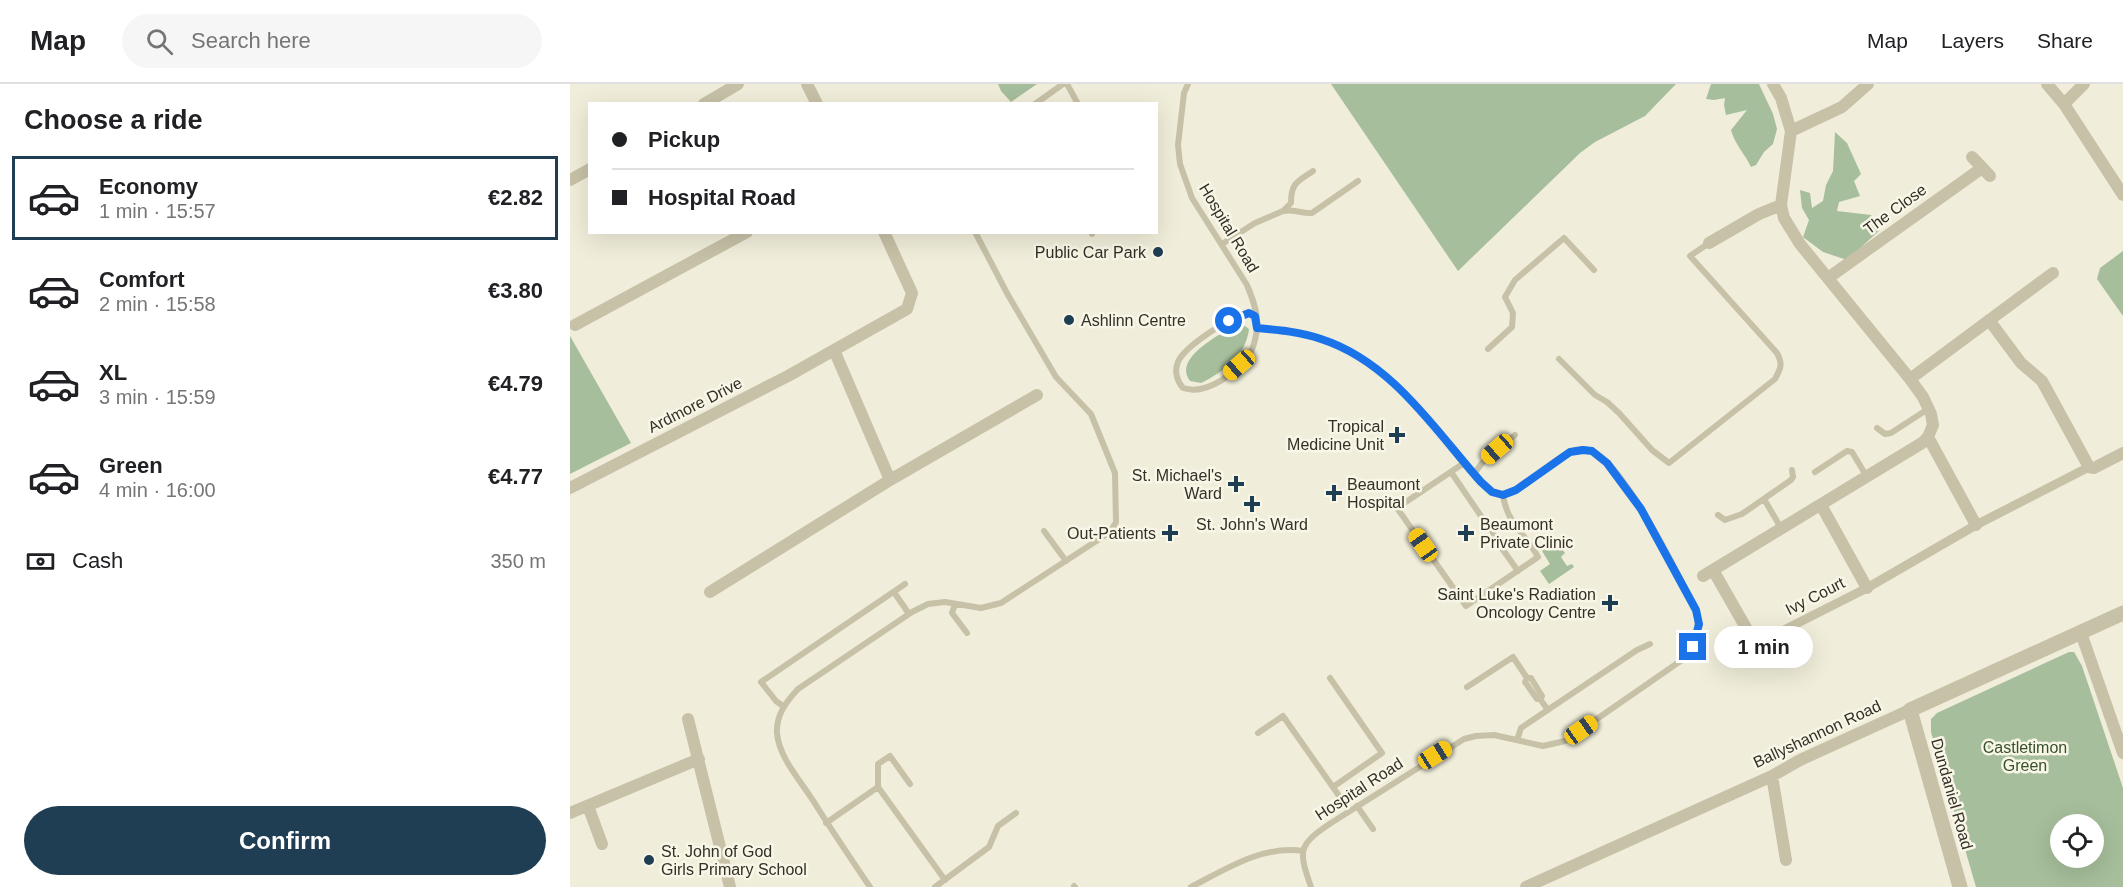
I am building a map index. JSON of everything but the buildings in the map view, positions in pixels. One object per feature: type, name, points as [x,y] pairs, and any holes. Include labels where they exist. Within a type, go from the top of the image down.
[{"type":"street","points":[[707,102],[738,84]]},
{"type":"street","points":[[807,84],[816,102]]},
{"type":"street","points":[[1773,84],[1781,98],[1791,131],[1781,205],[1784,218],[1800,244],[1910,379],[1929,408],[1933,425],[1928,437],[1976,525]]},
{"type":"street","points":[[1791,131],[1842,107],[1868,84]]},
{"type":"street","points":[[2047,84],[2064,104],[2123,195]]},
{"type":"street","points":[[2064,104],[2084,84]]},
{"type":"street","name":"The Close","points":[[1828,278],[1986,172],[1972,157]]},
{"type":"street","points":[[570,180],[588,170]]},
{"type":"street","points":[[1708,243],[1759,214],[1781,205]]},
{"type":"street","points":[[575,325],[743,234]]},
{"type":"street","name":"Ardmore Drive","points":[[570,488],[834,350],[907,309],[912,293],[885,234]]},
{"type":"street","points":[[1910,379],[2054,273]]},
{"type":"street","points":[[1989,320],[2021,363],[2042,381],[2089,467]]},
{"type":"street","points":[[834,350],[890,480]]},
{"type":"street","points":[[710,592],[890,480],[1037,395]]},
{"type":"street","name":"Ivy Court","points":[[1928,437],[1922,444],[1708,573],[1752,640],[1762,641],[1867,588],[1976,525],[2089,467],[2094,468],[2123,453]]},
{"type":"street","name":"Ivy Court","points":[[1821,505],[1867,588]]},
{"type":"street","name":"Ballyshannon Road","points":[[1526,887],[2123,613]]},
{"type":"street","points":[[2081,633],[2123,753]]},
{"type":"street","name":"Dundaniel Road","points":[[1910,710],[1960,887]]},
{"type":"street","points":[[688,719],[730,887]]},
{"type":"street","points":[[570,813],[699,759]]},
{"type":"street","points":[[1772,776],[1786,860]]},
{"type":"street","points":[[588,806],[602,844]]},
{"type":"lane","points":[[1038,102],[1065,84],[1077,102]]},
{"type":"lane","name":"Hospital Road","points":[[1188,84],[1184,93],[1178,145],[1180,164],[1192,198],[1247,285],[1253,299],[1255,316]]},
{"type":"lane","points":[[1283,211],[1291,203],[1292,188],[1296,182],[1313,171]]},
{"type":"lane","points":[[1222,244],[1254,223],[1283,211],[1312,213],[1358,181]]},
{"type":"lane","points":[[870,887],[826,823],[779,744],[777,721],[783,706],[798,689],[909,614],[928,604],[945,602],[981,608],[1001,603],[1112,529],[1116,522],[1115,473],[1091,414],[1056,377],[1008,295],[976,234]]},
{"type":"lane","points":[[1488,349],[1512,327],[1513,313],[1505,297],[1515,280],[1564,238],[1594,270]]},
{"type":"lane","points":[[1559,359],[1595,395],[1619,413],[1652,450],[1669,463],[1775,379],[1781,369],[1782,362],[1777,353],[1690,256],[1708,243]]},
{"type":"lane","points":[[1249,313],[1255,316],[1257,328],[1251,352],[1229,374],[1209,387],[1199,390],[1183,388],[1176,371],[1178,360],[1187,350],[1242,315],[1249,313]]},
{"type":"lane","points":[[1257,328],[1322,339],[1363,358],[1378,368],[1417,406],[1474,474],[1492,492],[1503,495],[1505,509],[1538,557],[1466,606],[1397,508],[1464,463]]},
{"type":"lane","points":[[1878,428],[1885,434],[1891,433],[1929,408]]},
{"type":"lane","points":[[1474,474],[1482,463],[1515,435]]},
{"type":"lane","name":"Hospital Road","points":[[1303,851],[1306,843],[1314,834],[1464,739],[1494,735],[1543,746],[1565,741],[1682,660],[1693,647],[1699,624],[1696,610],[1641,509],[1607,463],[1592,451],[1570,452],[1516,490],[1503,495]]},
{"type":"lane","points":[[1815,472],[1847,451],[1852,452],[1867,477]]},
{"type":"lane","points":[[1718,515],[1725,520],[1742,514],[1791,480],[1792,470]]},
{"type":"lane","points":[[1451,472],[1518,571]]},
{"type":"lane","points":[[1764,499],[1782,529]]},
{"type":"lane","points":[[1044,531],[1066,561]]},
{"type":"lane","points":[[783,706],[761,682],[905,584]]},
{"type":"lane","points":[[894,592],[909,614]]},
{"type":"lane","points":[[955,604],[952,613],[967,633]]},
{"type":"lane","points":[[1517,740],[1521,728],[1631,653],[1650,644]]},
{"type":"lane","points":[[1467,687],[1513,657],[1527,678],[1525,682],[1548,710]]},
{"type":"lane","points":[[1330,678],[1382,753],[1333,787]]},
{"type":"lane","points":[[1258,733],[1283,716],[1349,810]]},
{"type":"lane","points":[[910,784],[890,756],[878,764],[878,787],[945,880]]},
{"type":"lane","points":[[826,823],[878,787]]},
{"type":"lane","points":[[1357,806],[1373,829]]},
{"type":"lane","points":[[935,887],[989,847],[998,826],[1016,813]]},
{"type":"lane","points":[[1191,887],[1256,855],[1280,850],[1303,851],[1303,863],[1311,887]]},
{"type":"green space","points":[[998,84],[1037,84],[1011,102]]},
{"type":"green space","points":[[1331,84],[1676,84],[1645,116],[1595,142],[1580,153],[1458,271]]},
{"type":"green space","points":[[1711,84],[1759,84],[1773,114],[1777,129],[1773,144],[1764,152],[1756,165],[1751,167],[1731,130],[1747,110],[1726,115],[1725,98],[1706,99]]},
{"type":"green space","points":[[1835,132],[1847,143],[1861,174],[1854,181],[1860,196],[1839,202],[1837,211],[1871,215],[1880,230],[1847,260],[1823,252],[1803,237],[1809,220],[1802,208],[1800,190],[1810,193],[1812,208],[1823,201],[1826,185],[1833,171]]},
{"type":"green space","points":[[2123,251],[2123,316],[2097,279],[2100,268]]},
{"type":"green space","points":[[1241,323],[1249,329],[1247,339],[1232,362],[1201,383],[1190,381],[1186,372],[1193,355],[1210,340]]},
{"type":"green space","points":[[570,336],[631,443],[570,474]]},
{"type":"green space","points":[[1551,545],[1554,549],[1560,546],[1565,553],[1561,557],[1567,566],[1572,564],[1574,567],[1549,584],[1540,571],[1550,564],[1542,551]]},
{"type":"green space","name":"Castletimon Green","points":[[2069,652],[2074,652],[2082,666],[2123,788],[2123,887],[1976,887],[1931,732],[1931,719],[1937,713]]},
{"type":"place","name":"Public Car Park","points":[[1158,252]]},
{"type":"place","name":"Ashlinn Centre","points":[[1069,320]]},
{"type":"place","name":"Tropical Medicine Unit","points":[[1397,435]]},
{"type":"place","name":"St. Michael's Ward","points":[[1236,484]]},
{"type":"place","name":"Beaumont Hospital","points":[[1334,493]]},
{"type":"place","name":"St. John's Ward","points":[[1252,504]]},
{"type":"place","name":"Out-Patients","points":[[1170,533]]},
{"type":"place","name":"Beaumont Private Clinic","points":[[1466,533]]},
{"type":"place","name":"Saint Luke's Radiation Oncology Centre","points":[[1610,603]]},
{"type":"place","name":"St. John of God Girls Primary School","points":[[649,860]]},
{"type":"route","points":[[1229,321],[1249,313],[1255,316],[1257,328],[1322,339],[1363,358],[1378,368],[1417,406],[1464,463],[1492,492],[1503,495],[1516,490],[1570,452],[1592,451],[1615,471],[1641,509],[1682,582],[1696,610],[1699,624],[1693,647]]}]
